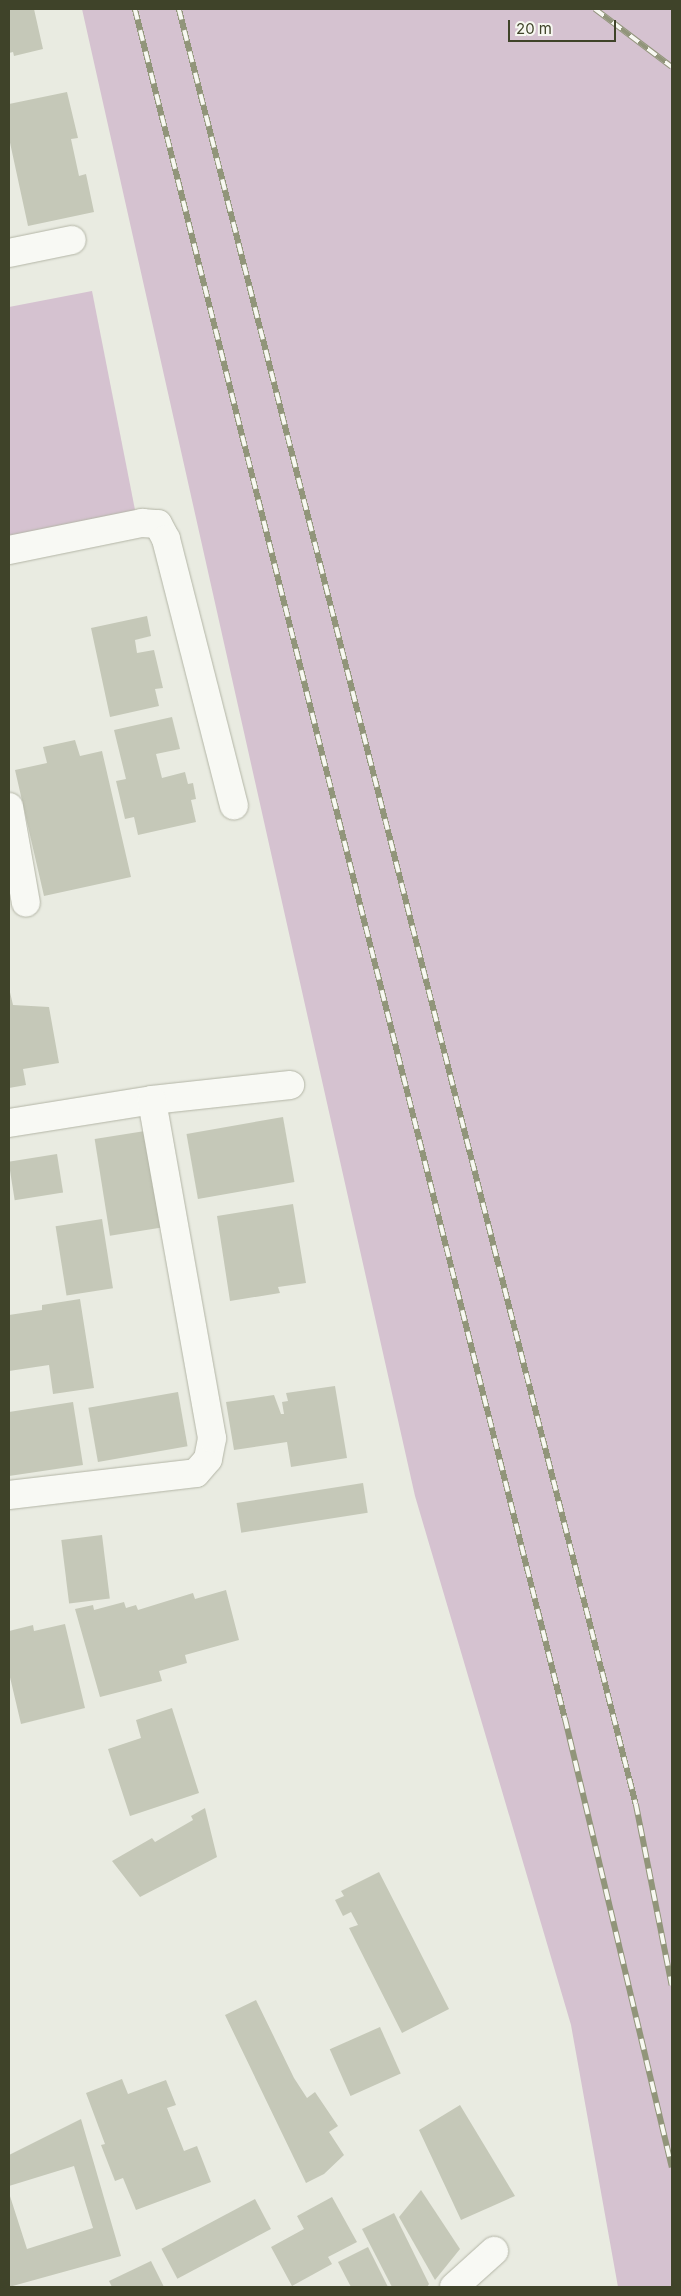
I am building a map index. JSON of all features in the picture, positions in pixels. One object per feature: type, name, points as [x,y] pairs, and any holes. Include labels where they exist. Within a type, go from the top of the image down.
[{"type":"street","points":[[9,253],[72,240]]},
{"type":"street","points":[[9,550],[142,523],[158,524],[166,539],[234,805]]},
{"type":"street","points":[[9,807],[26,902]]},
{"type":"street","points":[[9,1123],[152,1100],[290,1085]]},
{"type":"street","points":[[9,1495],[196,1473],[208,1459],[212,1438],[152,1100]]},
{"type":"street","points":[[454,2287],[494,2251]]},
{"type":"shaded area","points":[[82,9],[672,9],[672,2287],[618,2287],[571,2025],[415,1496]]},
{"type":"shaded area","points":[[92,291],[136,515],[9,539],[9,307]]},
{"type":"building","points":[[9,9],[34,9],[43,49],[14,56],[13,52],[9,53]]},
{"type":"building","points":[[67,92],[78,138],[71,139],[79,176],[86,174],[94,212],[28,226],[9,138],[9,104]]},
{"type":"building","points":[[147,616],[151,636],[135,640],[137,653],[154,650],[163,688],[155,689],[159,706],[110,717],[91,628]]},
{"type":"building","points":[[172,717],[180,749],[156,754],[162,778],[185,772],[188,784],[193,783],[196,799],[191,800],[196,822],[138,835],[134,817],[125,819],[116,781],[126,779],[114,730]]},
{"type":"building","points":[[75,740],[80,756],[102,751],[131,877],[44,896],[15,770],[47,763],[43,747]]},
{"type":"building","points":[[9,988],[13,1005],[49,1007],[59,1063],[23,1069],[26,1085],[9,1088]]},
{"type":"building","points":[[283,1117],[294,1182],[198,1199],[186,1134]]},
{"type":"building","points":[[145,1131],[160,1228],[110,1236],[95,1139]]},
{"type":"building","points":[[57,1154],[63,1193],[15,1200],[9,1162]]},
{"type":"building","points":[[293,1204],[306,1283],[278,1287],[280,1293],[230,1301],[217,1216]]},
{"type":"building","points":[[102,1219],[113,1288],[67,1295],[56,1226]]},
{"type":"building","points":[[80,1299],[94,1388],[53,1394],[49,1365],[9,1371],[9,1315],[42,1310],[42,1305]]},
{"type":"building","points":[[335,1386],[347,1458],[291,1467],[287,1442],[234,1450],[226,1402],[274,1395],[281,1414],[284,1414],[282,1402],[288,1401],[286,1393]]},
{"type":"building","points":[[178,1392],[188,1446],[98,1462],[88,1408]]},
{"type":"building","points":[[73,1402],[83,1465],[9,1476],[9,1412]]},
{"type":"building","points":[[363,1483],[368,1513],[241,1533],[237,1503]]},
{"type":"building","points":[[102,1535],[110,1599],[69,1604],[61,1540]]},
{"type":"building","points":[[226,1590],[239,1640],[185,1655],[187,1663],[159,1671],[162,1681],[100,1697],[75,1609],[93,1605],[94,1610],[124,1602],[126,1608],[136,1605],[138,1610],[193,1593],[195,1599]]},
{"type":"building","points":[[65,1624],[85,1708],[21,1724],[9,1673],[9,1631],[33,1625],[34,1631]]},
{"type":"building","points":[[172,1708],[199,1793],[130,1816],[108,1749],[141,1738],[136,1720]]},
{"type":"building","points":[[205,1808],[217,1857],[140,1897],[112,1861],[152,1838],[155,1842],[193,1820],[191,1816]]},
{"type":"building","points":[[379,1872],[449,2009],[402,2033],[349,1928],[358,1925],[351,1912],[343,1916],[335,1900],[344,1896],[341,1891]]},
{"type":"building","points":[[256,2000],[294,2078],[307,2098],[315,2092],[338,2126],[329,2132],[344,2155],[324,2174],[306,2183],[225,2015]]},
{"type":"building","points":[[380,2027],[401,2074],[350,2096],[330,2049]]},
{"type":"building","points":[[122,2079],[128,2094],[166,2080],[176,2105],[167,2108],[184,2151],[197,2146],[211,2182],[136,2210],[123,2178],[115,2181],[101,2145],[105,2144],[86,2093]]},
{"type":"building","points":[[460,2105],[515,2196],[461,2220],[419,2130]]},
{"type":"building","points":[[81,2119],[121,2256],[9,2287],[9,2193],[27,2249],[93,2228],[74,2166],[9,2186],[9,2155]]},
{"type":"building","points":[[421,2190],[460,2249],[435,2280],[399,2217]]},
{"type":"building","points":[[332,2197],[357,2242],[328,2257],[332,2264],[292,2286],[271,2247],[304,2229],[297,2216]]},
{"type":"building","points":[[255,2199],[271,2229],[177,2279],[161,2249]]},
{"type":"building","points":[[394,2213],[429,2284],[427,2287],[392,2287],[362,2229]]},
{"type":"building","points":[[368,2247],[388,2287],[351,2287],[338,2262]]},
{"type":"building","points":[[151,2261],[164,2287],[112,2287],[109,2281]]},
{"type":"railway","points":[[135,9],[565,1718],[672,2167]]},
{"type":"railway","points":[[179,9],[636,1804],[672,1985]]},
{"type":"railway","points":[[595,9],[672,67]]}]
